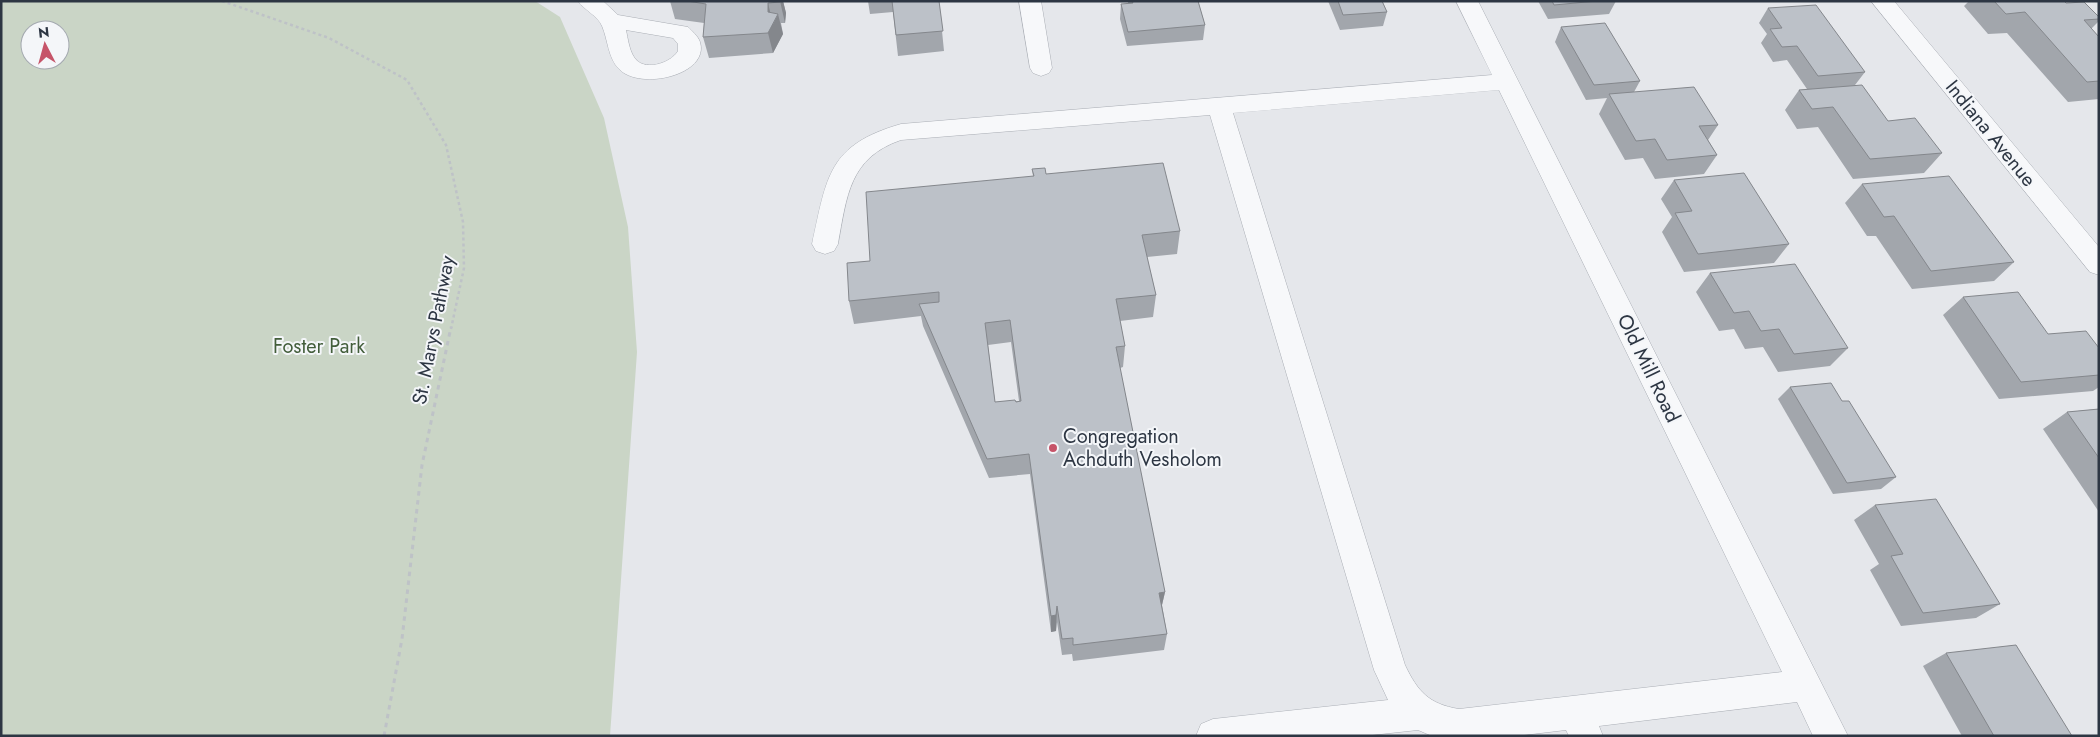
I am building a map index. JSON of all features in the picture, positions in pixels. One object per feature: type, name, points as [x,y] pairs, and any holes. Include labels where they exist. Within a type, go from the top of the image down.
[{"type":"street","points":[[590,1],[612,20]]},
{"type":"street","points":[[1030,1],[1041,68]]},
{"type":"street","name":"Old Mill Road","points":[[1467,1],[1831,736]]},
{"type":"street","name":"Indiana Avenue","points":[[1882,1],[2099,265]]},
{"type":"street","points":[[825,244],[838,185],[849,162],[870,143],[901,132],[1508,81]]},
{"type":"street","points":[[1219,106],[1390,670],[1402,697],[1418,713],[1438,723],[1460,726],[1581,724],[1805,685]]},
{"type":"street","points":[[1213,736],[1418,713]]},
{"type":"path","name":"St. Marys Pathway","points":[[222,1],[329,38],[406,80],[446,145],[464,222],[464,268],[422,465],[402,639],[384,736]]},
{"type":"green space","name":"Foster Park","points":[[1,1],[535,1],[560,17],[604,118],[628,227],[637,352],[610,736],[1,736]]},
{"type":"building","points":[[687,1],[780,2],[768,3],[768,12],[778,14],[768,33],[703,37],[706,4]]},
{"type":"building","points":[[892,1],[939,1],[943,31],[896,35]]},
{"type":"building","points":[[1132,1],[1198,1],[1205,25],[1128,32],[1121,4],[1133,3]]},
{"type":"building","points":[[1338,1],[1382,1],[1387,12],[1343,15]]},
{"type":"building","points":[[1552,1],[1597,1],[1554,5]]},
{"type":"building","points":[[1994,1],[2084,2],[2099,17],[2099,19],[2084,20],[2099,37],[2099,81],[2087,82],[2025,12],[2006,14]]},
{"type":"building","points":[[1816,5],[1865,72],[1818,76],[1797,46],[1782,47],[1770,29],[1782,28],[1768,8]]},
{"type":"building","points":[[1605,23],[1640,81],[1594,85],[1561,27]]},
{"type":"building","points":[[1862,85],[1888,121],[1915,118],[1942,153],[1870,159],[1833,107],[1812,109],[1799,90]]},
{"type":"building","points":[[1694,87],[1718,125],[1699,126],[1717,155],[1667,160],[1655,139],[1636,141],[1609,94]]},
{"type":"building","name":"Congregation Achduth Vesholom","points":[[1163,163],[1180,231],[1142,235],[1156,295],[1116,299],[1125,346],[1116,347],[1165,592],[1159,593],[1167,634],[1073,645],[1073,638],[1062,639],[1057,606],[1056,615],[1051,616],[1029,454],[987,459],[919,304],[939,302],[939,292],[849,301],[847,263],[870,261],[866,192],[1034,176],[1032,169],[1045,168],[1046,174]],"holes":[[[1010,320],[1021,401],[995,402],[985,323]]]},
{"type":"building","points":[[1744,173],[1789,244],[1698,254],[1675,213],[1692,211],[1674,180]]},
{"type":"building","points":[[1949,176],[2014,262],[1931,271],[1894,216],[1884,217],[1862,184]]},
{"type":"building","points":[[1795,264],[1848,348],[1794,354],[1779,329],[1761,331],[1749,311],[1734,313],[1710,273]]},
{"type":"building","points":[[2018,292],[2048,334],[2086,331],[2099,348],[2099,375],[2021,382],[1963,297]]},
{"type":"building","points":[[1831,383],[1842,401],[1849,401],[1896,477],[1847,483],[1790,387]]},
{"type":"building","points":[[2099,409],[2099,458],[2067,412]]},
{"type":"building","points":[[1936,499],[2000,604],[1923,613],[1891,556],[1903,554],[1875,505]]},
{"type":"building","points":[[2016,645],[2072,736],[1994,736],[1946,653]]},
{"type":"place","name":"Congregation Achduth Vesholom","points":[[1053,448]]}]
